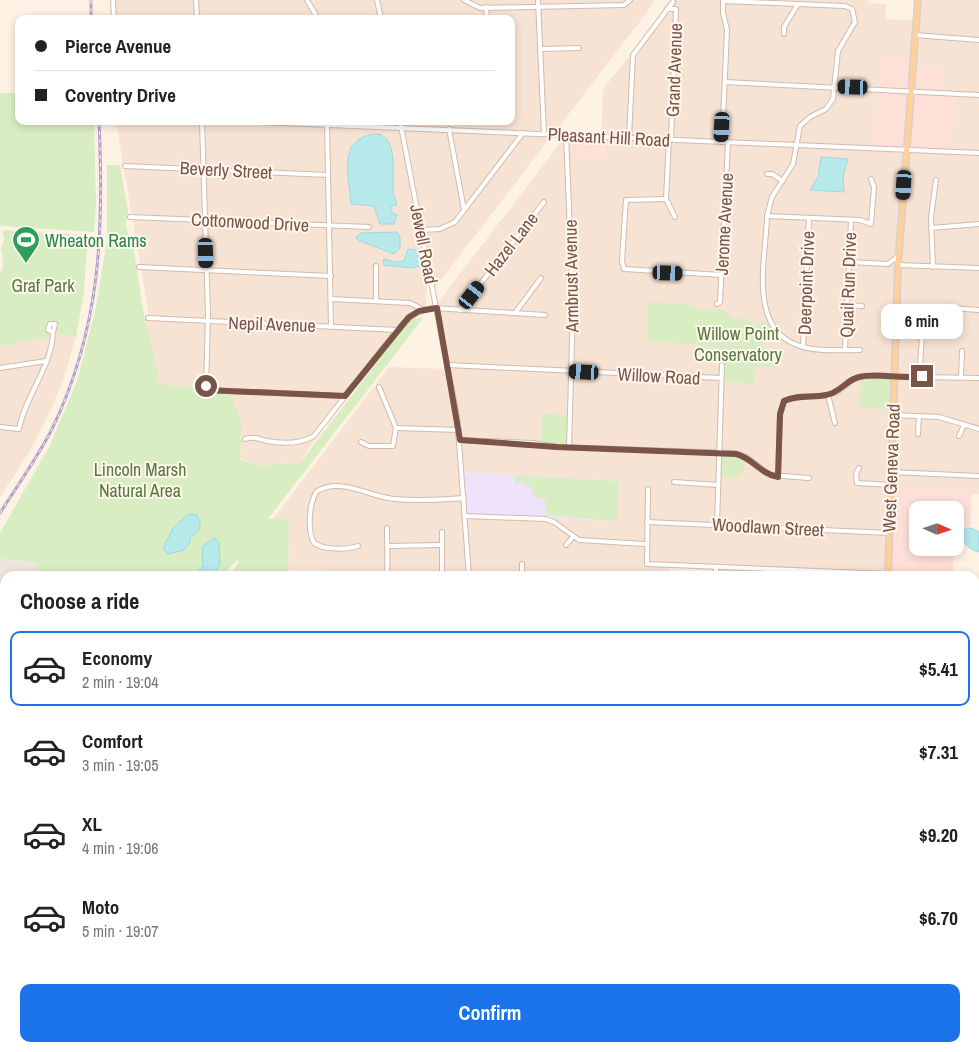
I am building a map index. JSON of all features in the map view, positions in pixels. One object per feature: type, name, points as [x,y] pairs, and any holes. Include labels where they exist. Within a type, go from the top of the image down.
[{"type":"main road","name":"West Geneva Road","points":[[888,571],[897,273],[918,0]]},
{"type":"street","points":[[113,0],[114,15]]},
{"type":"street","points":[[196,0],[197,15]]},
{"type":"street","points":[[307,0],[316,15]]},
{"type":"street","points":[[377,0],[380,15]]},
{"type":"street","points":[[464,0],[473,2],[480,8],[539,5],[624,5],[630,0]]},
{"type":"street","points":[[538,0],[544,134]]},
{"type":"street","points":[[722,142],[726,28],[723,15],[723,0],[845,6],[852,9],[855,17],[853,25],[838,51],[835,87],[830,105],[810,117],[800,126],[793,164],[771,200],[766,216],[765,309],[776,331],[789,341],[803,347],[860,350]]},
{"type":"street","points":[[628,138],[633,55],[673,2]]},
{"type":"street","points":[[784,34],[784,27],[798,4]]},
{"type":"street","points":[[486,7],[487,15]]},
{"type":"street","name":"Grand Avenue","points":[[667,9],[676,9],[666,199],[675,218]]},
{"type":"street","points":[[915,35],[979,40]]},
{"type":"street","points":[[540,49],[579,48]]},
{"type":"street","points":[[725,82],[911,90],[979,95]]},
{"type":"street","points":[[202,125],[208,321],[206,390],[345,396]]},
{"type":"street","points":[[327,125],[331,326]]},
{"type":"street","name":"Pleasant Hill Road","points":[[357,125],[979,153]]},
{"type":"street","name":"Jewell Road","points":[[401,125],[459,430],[469,571]]},
{"type":"street","points":[[449,129],[464,210]]},
{"type":"street","points":[[422,230],[445,228],[455,222],[523,133]]},
{"type":"street","name":"Armbrust Avenue","points":[[566,135],[573,305],[569,447]]},
{"type":"street","name":"Jerome Avenue","points":[[717,304],[720,302],[722,275],[728,142]]},
{"type":"street","name":"Beverly Street","points":[[125,166],[328,175]]},
{"type":"street","points":[[767,174],[772,174],[783,181]]},
{"type":"street","points":[[766,216],[851,220],[871,224],[874,187],[871,179]]},
{"type":"street","points":[[933,268],[931,209],[936,180]]},
{"type":"street","points":[[666,199],[626,200],[622,261],[625,270],[722,275]]},
{"type":"street","name":"Hazel Lane","points":[[460,310],[544,202]]},
{"type":"street","name":"Cottonwood Drive","points":[[130,217],[369,227]]},
{"type":"street","name":"Deerpoint Drive","points":[[803,347],[809,218]]},
{"type":"street","name":"Quail Run Drive","points":[[845,350],[851,220]]},
{"type":"street","points":[[931,228],[979,224]]},
{"type":"street","points":[[849,262],[888,264],[898,256]]},
{"type":"street","points":[[888,264],[897,273]]},
{"type":"street","points":[[898,265],[933,268],[979,268]]},
{"type":"street","points":[[376,266],[376,301]]},
{"type":"street","points":[[139,267],[331,276]]},
{"type":"street","points":[[515,313],[541,278]]},
{"type":"street","points":[[331,300],[414,303],[424,310]]},
{"type":"street","points":[[847,305],[862,306]]},
{"type":"street","points":[[922,376],[920,364],[924,310],[935,307],[979,310]]},
{"type":"street","points":[[245,439],[254,436],[271,442],[299,443],[314,436],[397,330],[412,315],[424,310],[437,308],[545,315]]},
{"type":"street","name":"Nepil Avenue","points":[[148,318],[397,330]]},
{"type":"street","points":[[0,427],[19,428],[46,361],[53,334]]},
{"type":"street","points":[[962,351],[962,377]]},
{"type":"street","points":[[0,368],[46,361]]},
{"type":"street","points":[[717,525],[722,365]]},
{"type":"street","name":"Willow Road","points":[[448,366],[721,378]]},
{"type":"street","points":[[778,477],[780,414],[784,401],[799,396],[836,393],[850,380],[857,377],[894,378],[922,376],[979,378]]},
{"type":"street","points":[[361,442],[369,446],[393,446],[396,428],[380,387]]},
{"type":"street","points":[[828,395],[835,423]]},
{"type":"street","points":[[893,415],[939,417],[979,429]]},
{"type":"street","points":[[918,416],[918,434]]},
{"type":"street","points":[[959,436],[964,425]]},
{"type":"street","points":[[396,428],[459,430]]},
{"type":"street","points":[[460,440],[569,447],[719,453],[743,456],[762,472],[778,477],[809,478]]},
{"type":"street","points":[[859,468],[856,474],[856,483],[891,485]]},
{"type":"street","points":[[891,472],[979,476]]},
{"type":"street","points":[[674,482],[718,484]]},
{"type":"street","points":[[358,546],[349,548],[322,547],[314,543],[311,534],[312,503],[318,491],[328,487],[354,488],[388,498],[432,501],[464,498]]},
{"type":"street","points":[[648,489],[647,564],[802,571]]},
{"type":"street","points":[[465,516],[545,519],[556,524],[572,538],[586,542],[646,544]]},
{"type":"street","name":"Woodlawn Street","points":[[647,522],[889,533]]},
{"type":"street","points":[[387,528],[389,546],[386,552],[388,571]]},
{"type":"street","points":[[442,532],[442,571]]},
{"type":"street","points":[[566,545],[572,538]]},
{"type":"street","points":[[389,546],[441,545]]},
{"type":"street","points":[[522,564],[522,571]]},
{"type":"shaded area","points":[[112,0],[375,0],[377,15],[113,15]]},
{"type":"shaded area","points":[[379,0],[537,0],[542,135],[552,135],[435,288],[404,125],[515,125],[515,15],[382,15]]},
{"type":"shaded area","points":[[539,0],[654,0],[648,11],[554,133],[545,133]]},
{"type":"shaded area","points":[[673,0],[868,0],[868,3],[886,4],[885,19],[916,21],[912,60],[882,58],[875,147],[601,135],[603,89],[625,61],[634,54]]},
{"type":"shaded area","points":[[919,0],[979,0],[979,153],[951,152],[940,93],[914,67]]},
{"type":"shaded area","points":[[882,57],[912,60],[905,149],[875,147]]},
{"type":"shaded area","points":[[914,67],[942,69],[940,93],[955,94],[951,152],[907,149]]},
{"type":"shaded area","points":[[117,125],[399,125],[427,273],[426,311],[410,318],[398,330],[317,436],[300,463],[256,465],[240,458],[242,423],[230,391],[157,385],[145,321],[149,317]]},
{"type":"shaded area","points":[[567,136],[578,136],[579,158],[609,138],[905,151],[891,409],[886,571],[714,571],[714,569],[670,567],[670,571],[470,571],[466,514],[617,521],[619,481],[464,472],[461,441],[569,448],[574,310]]},
{"type":"shaded area","points":[[578,136],[609,138],[604,159],[579,158]]},
{"type":"shaded area","points":[[564,138],[572,304],[568,415],[542,413],[540,443],[461,439],[437,304]]},
{"type":"shaded area","points":[[907,151],[979,155],[979,494],[891,490],[899,267]]},
{"type":"shaded area","points":[[56,333],[76,337],[66,371],[55,401],[30,451],[0,497],[0,346],[55,336]]},
{"type":"shaded area","points":[[389,367],[448,369],[458,432],[467,571],[288,570],[289,520],[273,519]]},
{"type":"shaded area","points":[[464,472],[619,481],[617,521],[466,514]]},
{"type":"shaded area","points":[[891,490],[972,493],[970,526],[964,526],[964,501],[909,501],[909,556],[954,556],[953,571],[889,571]]},
{"type":"shaded area","points":[[0,559],[36,562],[35,571],[0,571]]},
{"type":"green space","points":[[0,93],[15,93],[15,125],[94,125],[96,201],[94,232],[0,226]]},
{"type":"green space","name":"Lincoln Marsh Natural Area","points":[[107,165],[120,165],[128,210],[126,226],[134,251],[145,321],[160,384],[230,391],[242,423],[240,459],[256,465],[300,463],[398,335],[412,319],[424,317],[268,519],[289,519],[288,571],[232,571],[239,562],[237,560],[227,571],[35,571],[36,562],[0,559],[0,533],[50,445],[77,381],[95,312],[107,240]]},
{"type":"green space","name":"Graf Park","points":[[2,231],[88,235],[84,291],[76,337],[56,333],[55,336],[0,346],[0,275],[3,266],[2,252],[0,251],[4,239]]},
{"type":"green space","name":"Willow Point Conservatory","points":[[647,302],[693,305],[697,309],[722,309],[733,319],[747,318],[750,323],[757,324],[768,320],[772,327],[766,330],[762,344],[777,358],[776,368],[756,366],[754,384],[723,381],[723,363],[703,345],[648,341]]},
{"type":"green space","points":[[861,377],[892,378],[891,409],[860,408]]},
{"type":"green space","points":[[542,413],[568,415],[566,444],[540,443]]},
{"type":"green space","points":[[720,453],[747,458],[742,474],[735,478],[719,477]]},
{"type":"green space","points":[[510,475],[619,481],[617,521],[545,515],[545,499],[535,498],[531,487],[521,481],[516,485],[514,477]]},
{"type":"water","points":[[378,134],[389,143],[393,158],[393,192],[397,205],[391,206],[391,212],[397,215],[394,224],[380,224],[374,206],[351,204],[348,170],[350,149],[365,136]]},
{"type":"water","points":[[821,157],[848,159],[843,176],[844,192],[810,190],[818,177]]},
{"type":"water","points":[[397,232],[400,237],[400,248],[394,254],[391,253],[358,240],[356,237],[361,233]]},
{"type":"water","points":[[408,249],[417,250],[420,266],[411,268],[384,265],[383,260],[385,259],[394,262],[404,261]]},
{"type":"water","points":[[189,514],[197,515],[200,528],[190,538],[190,543],[184,550],[168,554],[163,548],[173,528]]},
{"type":"water","points":[[971,528],[979,532],[979,552],[964,544],[964,529]]},
{"type":"water","points":[[213,538],[219,542],[220,565],[216,571],[198,571],[203,566],[202,547]]},
{"type":"railway","points":[[91,0],[91,15]]},
{"type":"railway","points":[[0,513],[34,461],[52,429],[81,354],[96,278],[101,201],[99,125]]},
{"type":"place","name":"Wheaton Rams","points":[[26,264]]},
{"type":"route","points":[[206,386],[206,390],[345,396],[409,317],[419,311],[437,308],[457,413],[460,440],[533,443],[557,447],[736,454],[748,458],[762,472],[778,477],[780,410],[784,401],[794,396],[822,396],[836,393],[850,380],[857,377],[910,378],[922,376]]}]
